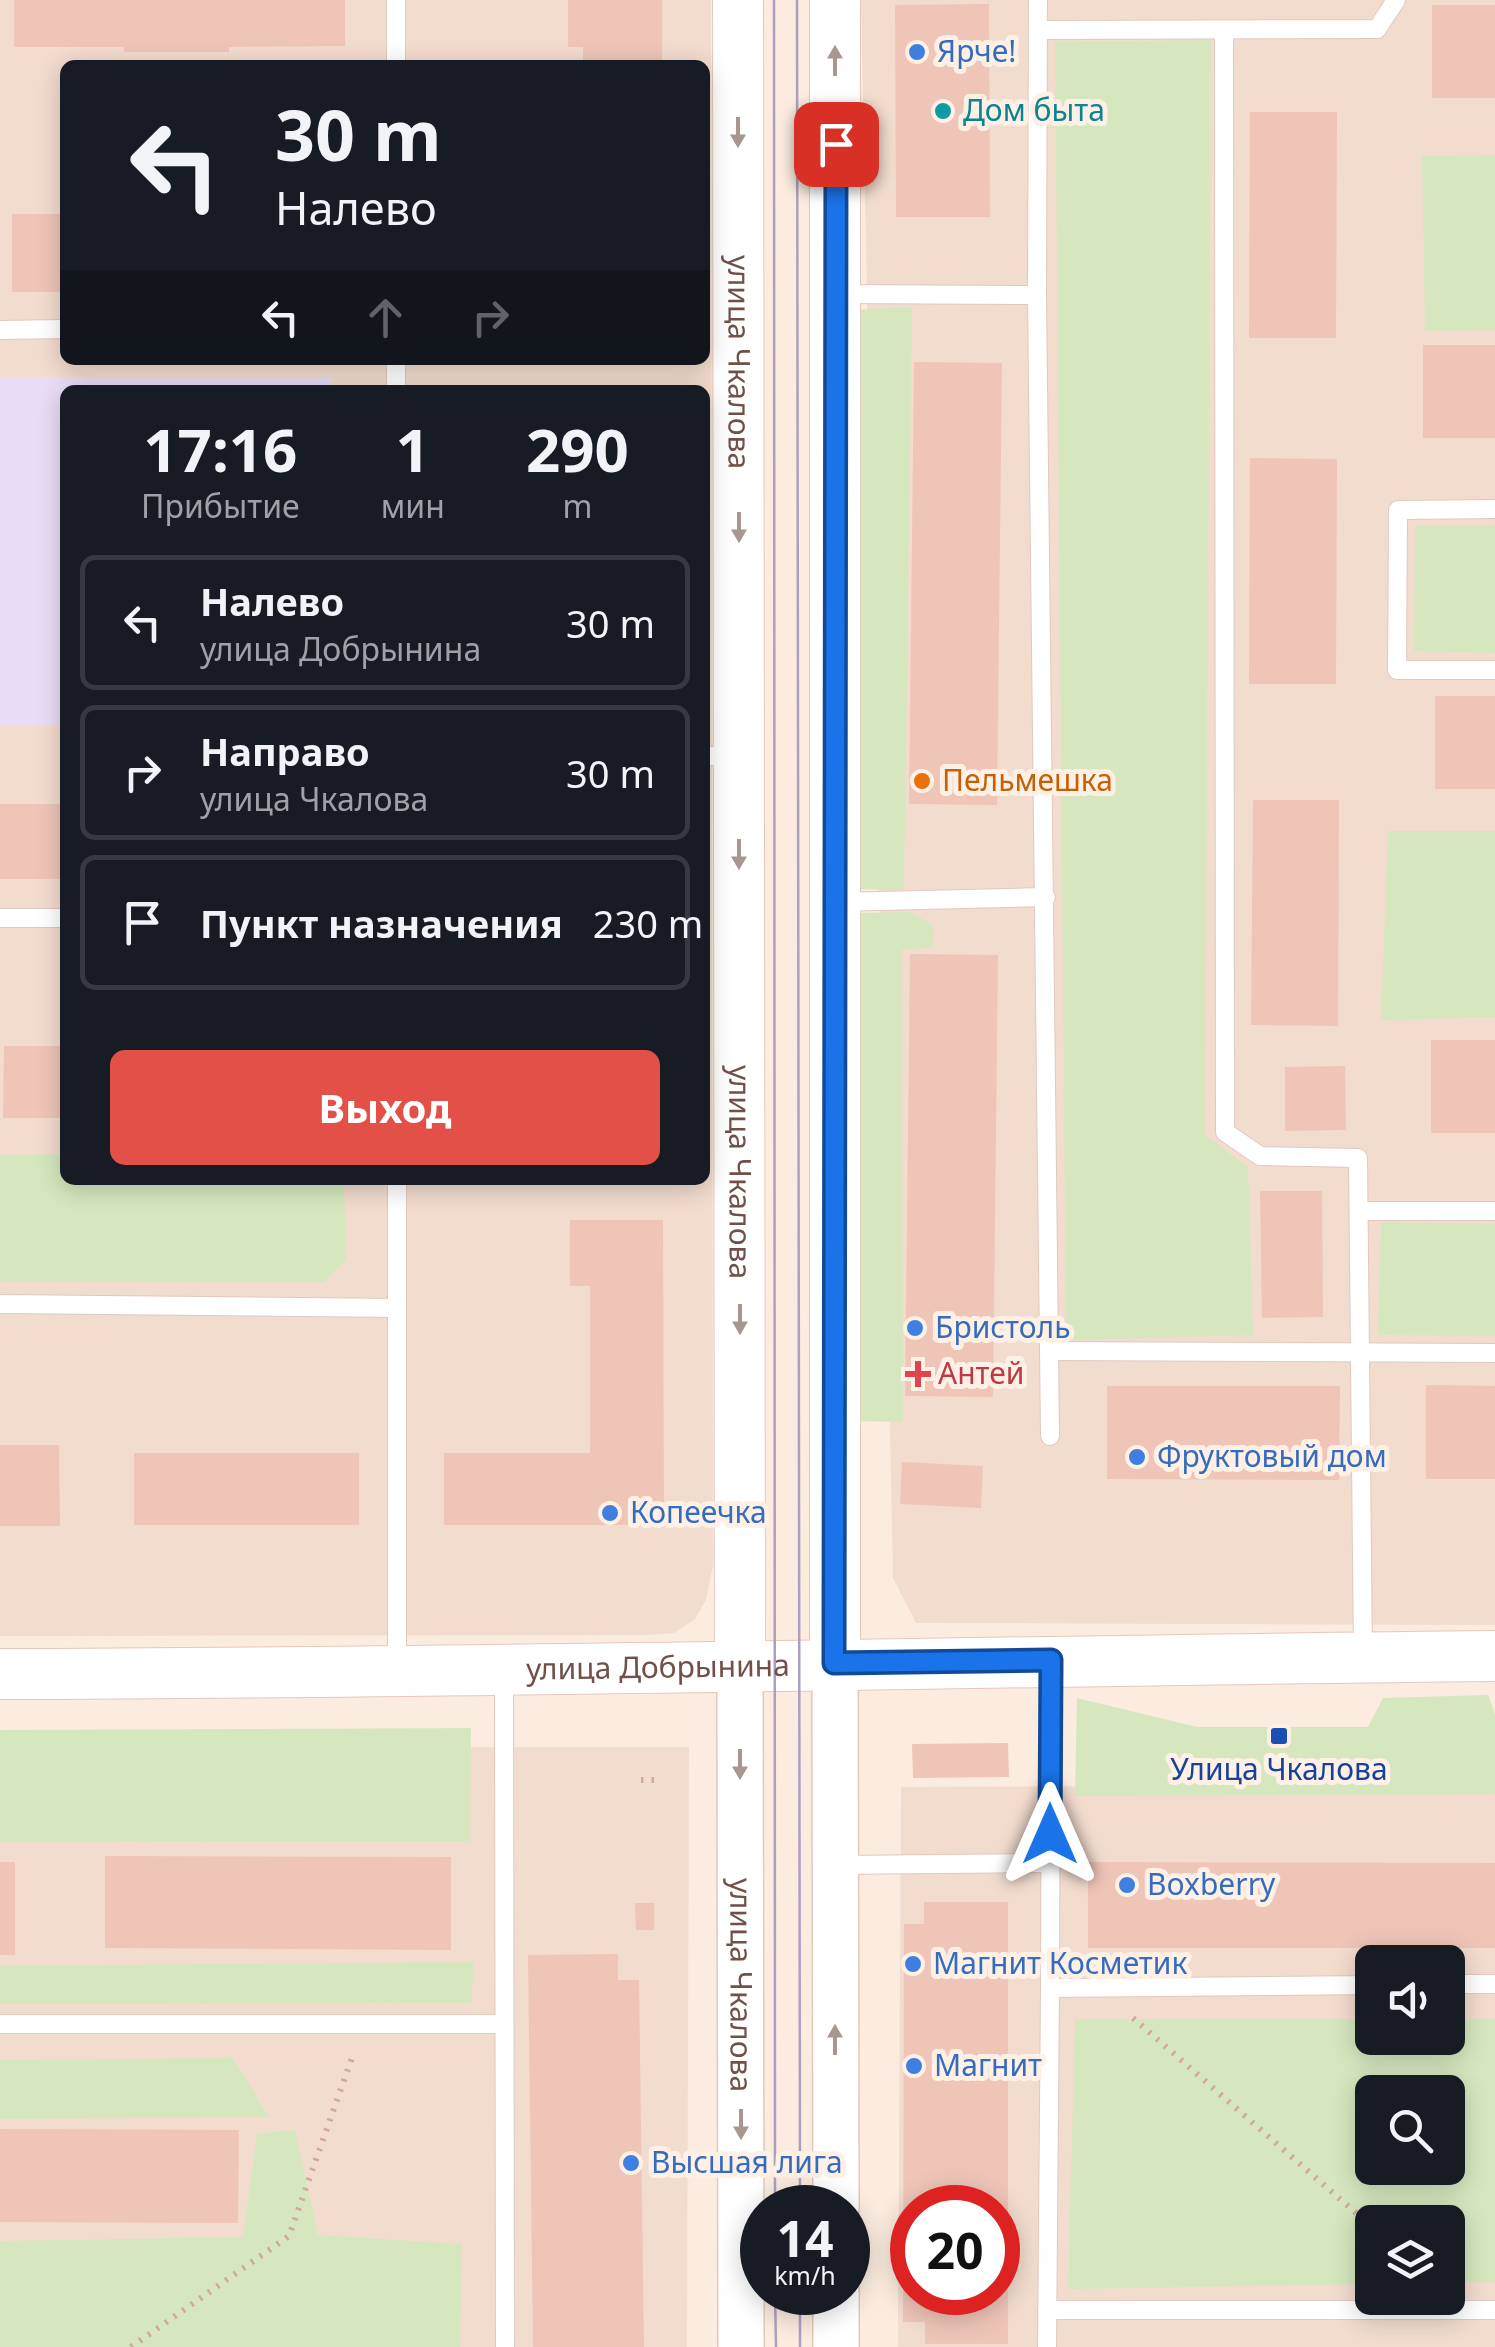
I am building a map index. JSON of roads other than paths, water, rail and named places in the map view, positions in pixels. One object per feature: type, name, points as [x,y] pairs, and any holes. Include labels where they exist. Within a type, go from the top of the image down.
[{"type":"main road","name":"улица Чкалова","points":[[738,0],[722,756],[740,1667]]},
{"type":"main road","points":[[834,1663],[835,0]]},
{"type":"main road","name":"улица Добрынина","points":[[0,1674],[504,1672],[834,1663],[1495,1656]]},
{"type":"street","points":[[834,1663],[836,2185]]},
{"type":"street","name":"улица Чкалова","points":[[740,1667],[741,2347]]},
{"type":"street","points":[[836,2315],[836,2347]]},
{"type":"lane","points":[[396,0],[396,60]]},
{"type":"lane","points":[[1038,0],[1037,295],[1050,1436]]},
{"type":"lane","points":[[1038,30],[1377,29],[1396,0]]},
{"type":"lane","points":[[1224,30],[1225,1132],[1260,1156],[1358,1158],[1363,1657]]},
{"type":"lane","points":[[836,294],[1037,295]]},
{"type":"lane","points":[[0,330],[60,329]]},
{"type":"lane","points":[[1495,509],[1398,510],[1398,670],[1495,670]]},
{"type":"lane","points":[[836,902],[1046,897]]},
{"type":"lane","points":[[0,918],[60,918]]},
{"type":"lane","points":[[397,1185],[397,1673]]},
{"type":"lane","points":[[1360,1211],[1495,1211]]},
{"type":"lane","points":[[0,1304],[397,1308]]},
{"type":"lane","points":[[1049,1351],[1495,1352]]},
{"type":"lane","points":[[1047,2347],[1051,1660]]},
{"type":"lane","points":[[504,1672],[505,2347]]},
{"type":"lane","points":[[835,1865],[1050,1862]]},
{"type":"lane","points":[[1465,1984],[1495,1984]]},
{"type":"lane","points":[[1050,1988],[1355,1985]]},
{"type":"lane","points":[[0,2024],[502,2024]]},
{"type":"lane","points":[[1047,2310],[1495,2310]]},
{"type":"tram line","points":[[774,0],[775,2185]]},
{"type":"tram line","points":[[797,0],[800,2185]]},
{"type":"tram line","points":[[775,2315],[776,2347]]},
{"type":"tram line","points":[[800,2315],[800,2347]]},
{"type":"place","name":"Ярче!","points":[[917,52]]},
{"type":"place","name":"Дом быта","points":[[943,111]]},
{"type":"place","name":"Пельмешка","points":[[922,781]]},
{"type":"place","name":"Бристоль","points":[[915,1328]]},
{"type":"place","name":"Антей","points":[[918,1374]]},
{"type":"place","name":"Фруктовый дом","points":[[1137,1457]]},
{"type":"place","name":"Копеечка","points":[[610,1513]]},
{"type":"place","name":"Улица Чкалова","points":[[1279,1736]]},
{"type":"place","name":"Boxberry","points":[[1127,1885]]},
{"type":"place","name":"Магнит Косметик","points":[[913,1964]]},
{"type":"place","name":"Магнит","points":[[914,2066]]},
{"type":"place","name":"Высшая лига","points":[[631,2163]]}]
